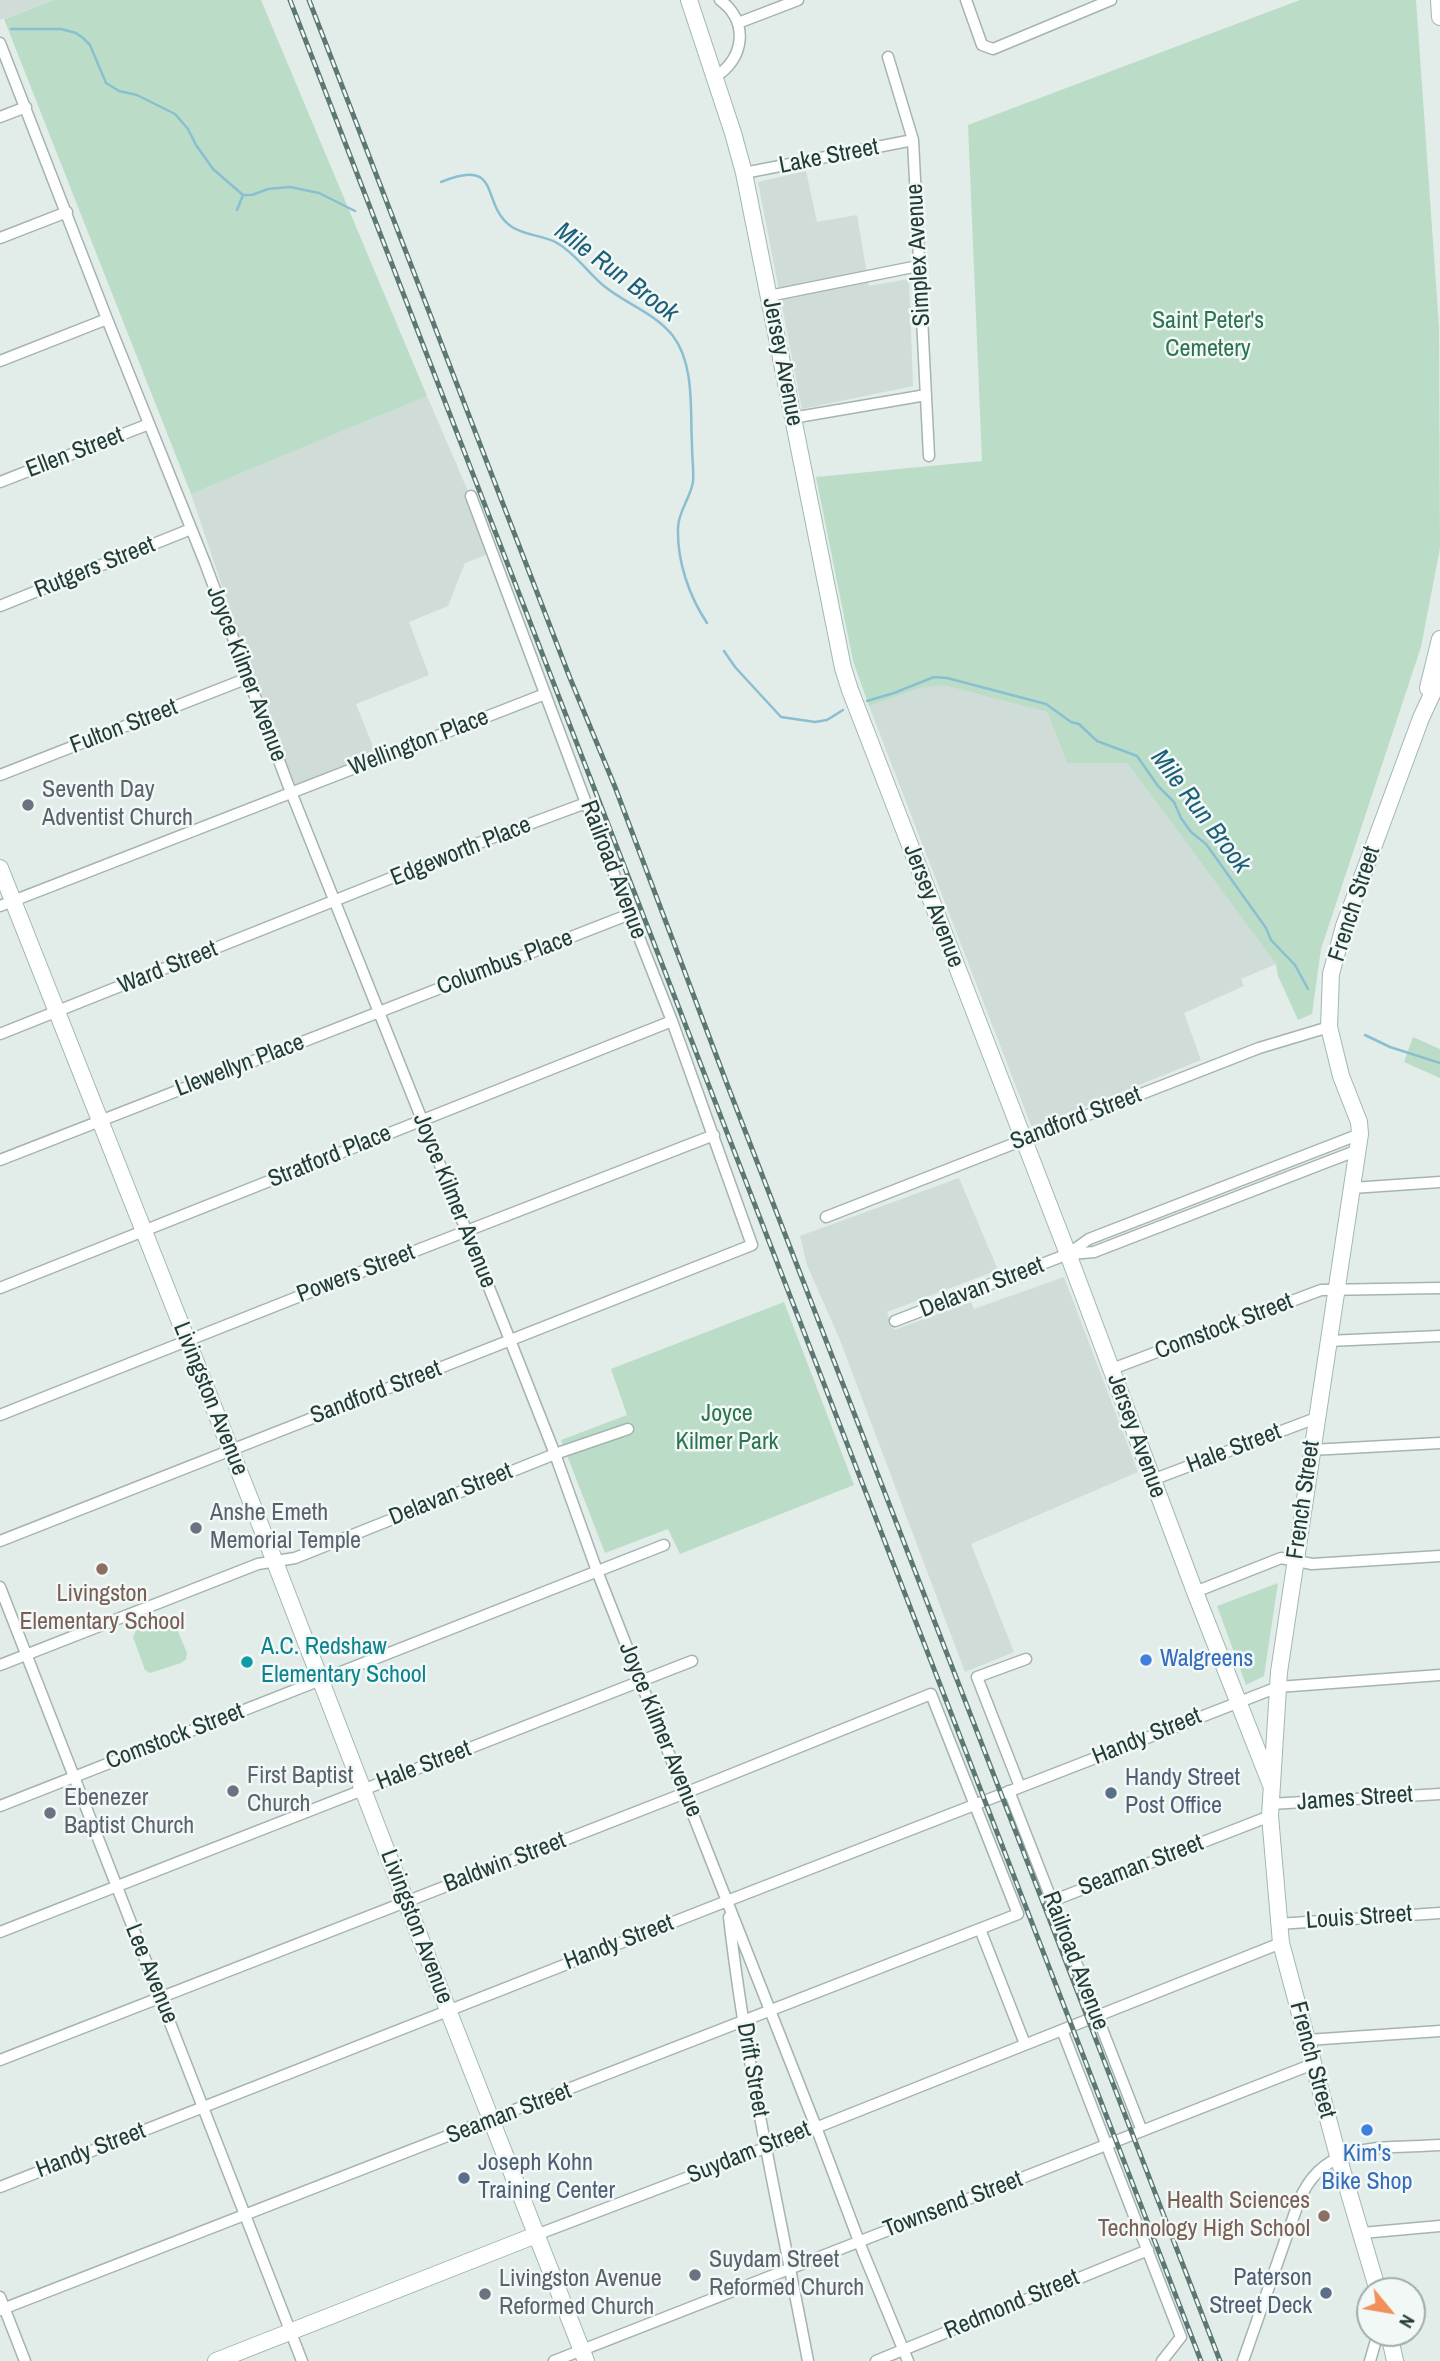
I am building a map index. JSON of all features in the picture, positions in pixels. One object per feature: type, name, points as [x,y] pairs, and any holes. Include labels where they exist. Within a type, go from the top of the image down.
[{"type":"main road","name":"Jersey Avenue","points":[[689,0],[744,173],[843,668],[850,690],[1271,1785]]},
{"type":"main road","points":[[1439,0],[1440,14]]},
{"type":"main road","name":"French Street","points":[[1421,718],[1440,639]]},
{"type":"main road","name":"French Street","points":[[1374,2277],[1338,2156],[1281,1943],[1270,1810],[1271,1785],[1278,1687],[1295,1560],[1359,1142],[1359,1122],[1341,1076],[1329,1027],[1331,974],[1343,926],[1421,718],[1440,677]]},
{"type":"main road","name":"Livingston Avenue","points":[[0,868],[7,904],[57,1012],[100,1120],[584,2356]]},
{"type":"main road","name":"Suydam Street","points":[[216,2361],[537,2235]]},
{"type":"street","points":[[715,77],[728,68],[736,57],[740,39],[738,23],[733,13],[720,0]]},
{"type":"street","points":[[738,23],[798,0]]},
{"type":"street","points":[[966,0],[982,45],[993,49],[1104,1]]},
{"type":"street","name":"Joyce Kilmer Avenue","points":[[0,43],[292,793],[555,1454],[597,1571],[905,2356]]},
{"type":"street","name":"Simplex Avenue","points":[[888,57],[913,140],[929,456]]},
{"type":"street","points":[[0,117],[26,107]]},
{"type":"street","name":"Lake Street","points":[[744,173],[913,140]]},
{"type":"street","points":[[0,238],[67,212]]},
{"type":"street","points":[[769,296],[918,266]]},
{"type":"street","points":[[0,361],[107,319]]},
{"type":"street","points":[[793,418],[926,395]]},
{"type":"street","name":"Ellen Street","points":[[0,482],[149,424]]},
{"type":"street","name":"Railroad Avenue","points":[[471,496],[586,803],[672,1021],[752,1245]]},
{"type":"street","name":"Rutgers Street","points":[[0,606],[191,529]]},
{"type":"street","name":"Fulton Street","points":[[0,775],[248,678]]},
{"type":"street","name":"Wellington Place","points":[[7,904],[545,694]]},
{"type":"street","name":"Edgeworth Place","points":[[336,902],[489,839],[586,803]]},
{"type":"street","name":"Ward Street","points":[[0,1034],[336,902]]},
{"type":"street","name":"Columbus Place","points":[[379,1012],[630,914]]},
{"type":"street","name":"Llewellyn Place","points":[[0,1160],[379,1012]]},
{"type":"street","name":"Stratford Place","points":[[0,1287],[672,1021]]},
{"type":"street","name":"Sandford Street","points":[[826,1217],[1259,1048],[1329,1027]]},
{"type":"street","name":"Powers Street","points":[[0,1415],[714,1135]]},
{"type":"street","name":"Delavan Street","points":[[895,1321],[1068,1254],[1089,1239],[1198,1196],[1359,1142]]},
{"type":"street","name":"Delavan Street","points":[[1068,1254],[1094,1252],[1359,1142]]},
{"type":"street","points":[[1352,1188],[1440,1182]]},
{"type":"street","points":[[1198,1196],[1203,1209]]},
{"type":"street","name":"Sandford Street","points":[[0,1541],[752,1245]]},
{"type":"street","name":"Comstock Street","points":[[1112,1369],[1321,1290],[1440,1288]]},
{"type":"street","points":[[1328,1341],[1440,1336]]},
{"type":"street","name":"Hale Street","points":[[1152,1480],[1316,1418]]},
{"type":"street","name":"Delavan Street","points":[[0,1665],[258,1564],[295,1558],[555,1454],[628,1429]]},
{"type":"street","points":[[1311,1450],[1440,1443]]},
{"type":"street","name":"Comstock Street","points":[[0,1806],[663,1545]]},
{"type":"street","points":[[1195,1592],[1281,1558],[1312,1564],[1440,1556]]},
{"type":"street","name":"Lee Avenue","points":[[0,1587],[302,2361]]},
{"type":"street","name":"Railroad Avenue","points":[[1026,1659],[977,1677],[1052,1901],[1142,2131]]},
{"type":"street","name":"Hale Street","points":[[0,1932],[692,1661]]},
{"type":"street","name":"Handy Street","points":[[0,2187],[727,1900],[1278,1687],[1440,1675]]},
{"type":"street","name":"Railroad Avenue","points":[[931,1694],[1018,1914]]},
{"type":"street","name":"Baldwin Street","points":[[0,2060],[931,1694]]},
{"type":"street","name":"James Street","points":[[1270,1810],[1440,1794]]},
{"type":"street","name":"Seaman Street","points":[[1052,1901],[1270,1810]]},
{"type":"street","name":"Drift Street","points":[[727,1900],[743,2022],[765,2148],[808,2361]]},
{"type":"street","name":"Louis Street","points":[[1278,1924],[1440,1913]]},
{"type":"street","name":"Seaman Street","points":[[2,2310],[1018,1914]]},
{"type":"street","points":[[980,1929],[1024,2044]]},
{"type":"street","name":"Suydam Street","points":[[537,2235],[765,2148],[1281,1943]]},
{"type":"street","name":"Railroad Avenue","points":[[1062,2029],[1181,2337],[1163,2360]]},
{"type":"street","points":[[1307,2040],[1440,2031]]},
{"type":"street","name":"Townsend Street","points":[[554,2361],[584,2356],[790,2267],[1313,2064]]},
{"type":"street","points":[[1242,2361],[1303,2191],[1321,2167],[1338,2156],[1355,2151],[1440,2145]]},
{"type":"street","points":[[1362,2233],[1440,2226]]},
{"type":"street","name":"Redmond Street","points":[[876,2361],[905,2356],[1148,2250]]},
{"type":"street","points":[[0,2297],[2,2310],[25,2361]]},
{"type":"shaded area","points":[[0,0],[54,0],[0,20]]},
{"type":"shaded area","points":[[806,171],[817,222],[857,215],[869,286],[909,279],[913,386],[802,409],[758,182]]},
{"type":"shaded area","points":[[427,396],[494,552],[465,563],[448,606],[409,622],[429,675],[356,704],[378,759],[292,793],[191,494]]},
{"type":"shaded area","points":[[944,684],[1047,712],[1067,763],[1127,763],[1276,964],[1241,979],[1244,986],[1184,1013],[1201,1060],[1032,1128],[869,706],[920,688]]},
{"type":"shaded area","points":[[959,1178],[998,1270],[887,1312],[894,1330],[971,1302],[974,1309],[1064,1277],[1138,1472],[971,1544],[1014,1652],[965,1672],[840,1340],[807,1265],[800,1236]]},
{"type":"green space","points":[[54,0],[261,0],[427,396],[191,494],[4,19]]},
{"type":"green space","name":"Saint Peter's Cemetery","points":[[1300,0],[1416,0],[1439,327],[1440,548],[1421,647],[1321,949],[1312,1014],[1298,1020],[1278,976],[1276,964],[1127,763],[1067,763],[1047,712],[944,685],[920,688],[869,706],[853,661],[816,477],[982,461],[968,125]]},
{"type":"green space","points":[[1413,1037],[1440,1049],[1440,1078],[1404,1062]]},
{"type":"green space","name":"Joyce Kilmer Park","points":[[784,1302],[854,1485],[680,1554],[668,1529],[605,1553],[561,1440],[627,1415],[611,1369]]},
{"type":"green space","points":[[1278,1583],[1264,1676],[1246,1685],[1217,1606]]},
{"type":"green space","points":[[165,1620],[174,1622],[187,1653],[186,1659],[150,1673],[145,1670],[133,1637],[136,1631]]},
{"type":"waterway","name":"Mile Run Brook","points":[[11,29],[61,29],[83,38],[90,45],[106,83],[175,114],[188,129],[213,169],[243,195],[290,187],[319,193],[355,211]]},
{"type":"waterway","name":"Mile Run Brook","points":[[441,182],[474,175],[482,179],[502,218],[512,227],[552,240],[564,247],[604,286],[658,321],[673,336],[685,360],[688,374],[693,478],[679,522],[678,540],[685,578],[707,623]]},
{"type":"waterway","points":[[237,210],[243,195]]},
{"type":"waterway","name":"Mile Run Brook","points":[[724,651],[735,667],[781,717],[815,722],[827,720],[843,710]]},
{"type":"waterway","name":"Mile Run Brook","points":[[867,701],[934,677],[947,678],[1046,704],[1071,722],[1079,724],[1097,741],[1137,756],[1158,786],[1174,802],[1191,832],[1206,844],[1266,928],[1271,940],[1295,965],[1308,989]]},
{"type":"waterway","name":"Mile Run Brook","points":[[1365,1035],[1390,1047],[1440,1063]]},
{"type":"railway","points":[[290,0],[1201,2361]]},
{"type":"railway","points":[[309,0],[570,678],[615,787],[1220,2361]]},
{"type":"place","name":"Seventh Day Adventist Church","points":[[28,805]]},
{"type":"place","name":"Anshe Emeth Memorial Temple","points":[[196,1528]]},
{"type":"place","name":"Livingston Elementary School","points":[[102,1569]]},
{"type":"place","name":"Walgreens","points":[[1146,1660]]},
{"type":"place","name":"A.C. Redshaw Elementary School","points":[[247,1662]]},
{"type":"place","name":"First Baptist Church","points":[[233,1791]]},
{"type":"place","name":"Handy Street Post Office","points":[[1111,1793]]},
{"type":"place","name":"Ebenezer Baptist Church","points":[[50,1813]]},
{"type":"place","name":"Kim's Bike Shop","points":[[1367,2130]]},
{"type":"place","name":"Joseph Kohn Training Center","points":[[464,2178]]},
{"type":"place","name":"Health Sciences Technology High School","points":[[1324,2216]]},
{"type":"place","name":"Suydam Street Reformed Church","points":[[695,2275]]},
{"type":"place","name":"Paterson Street Deck","points":[[1326,2293]]},
{"type":"place","name":"Livingston Avenue Reformed Church","points":[[485,2294]]}]
